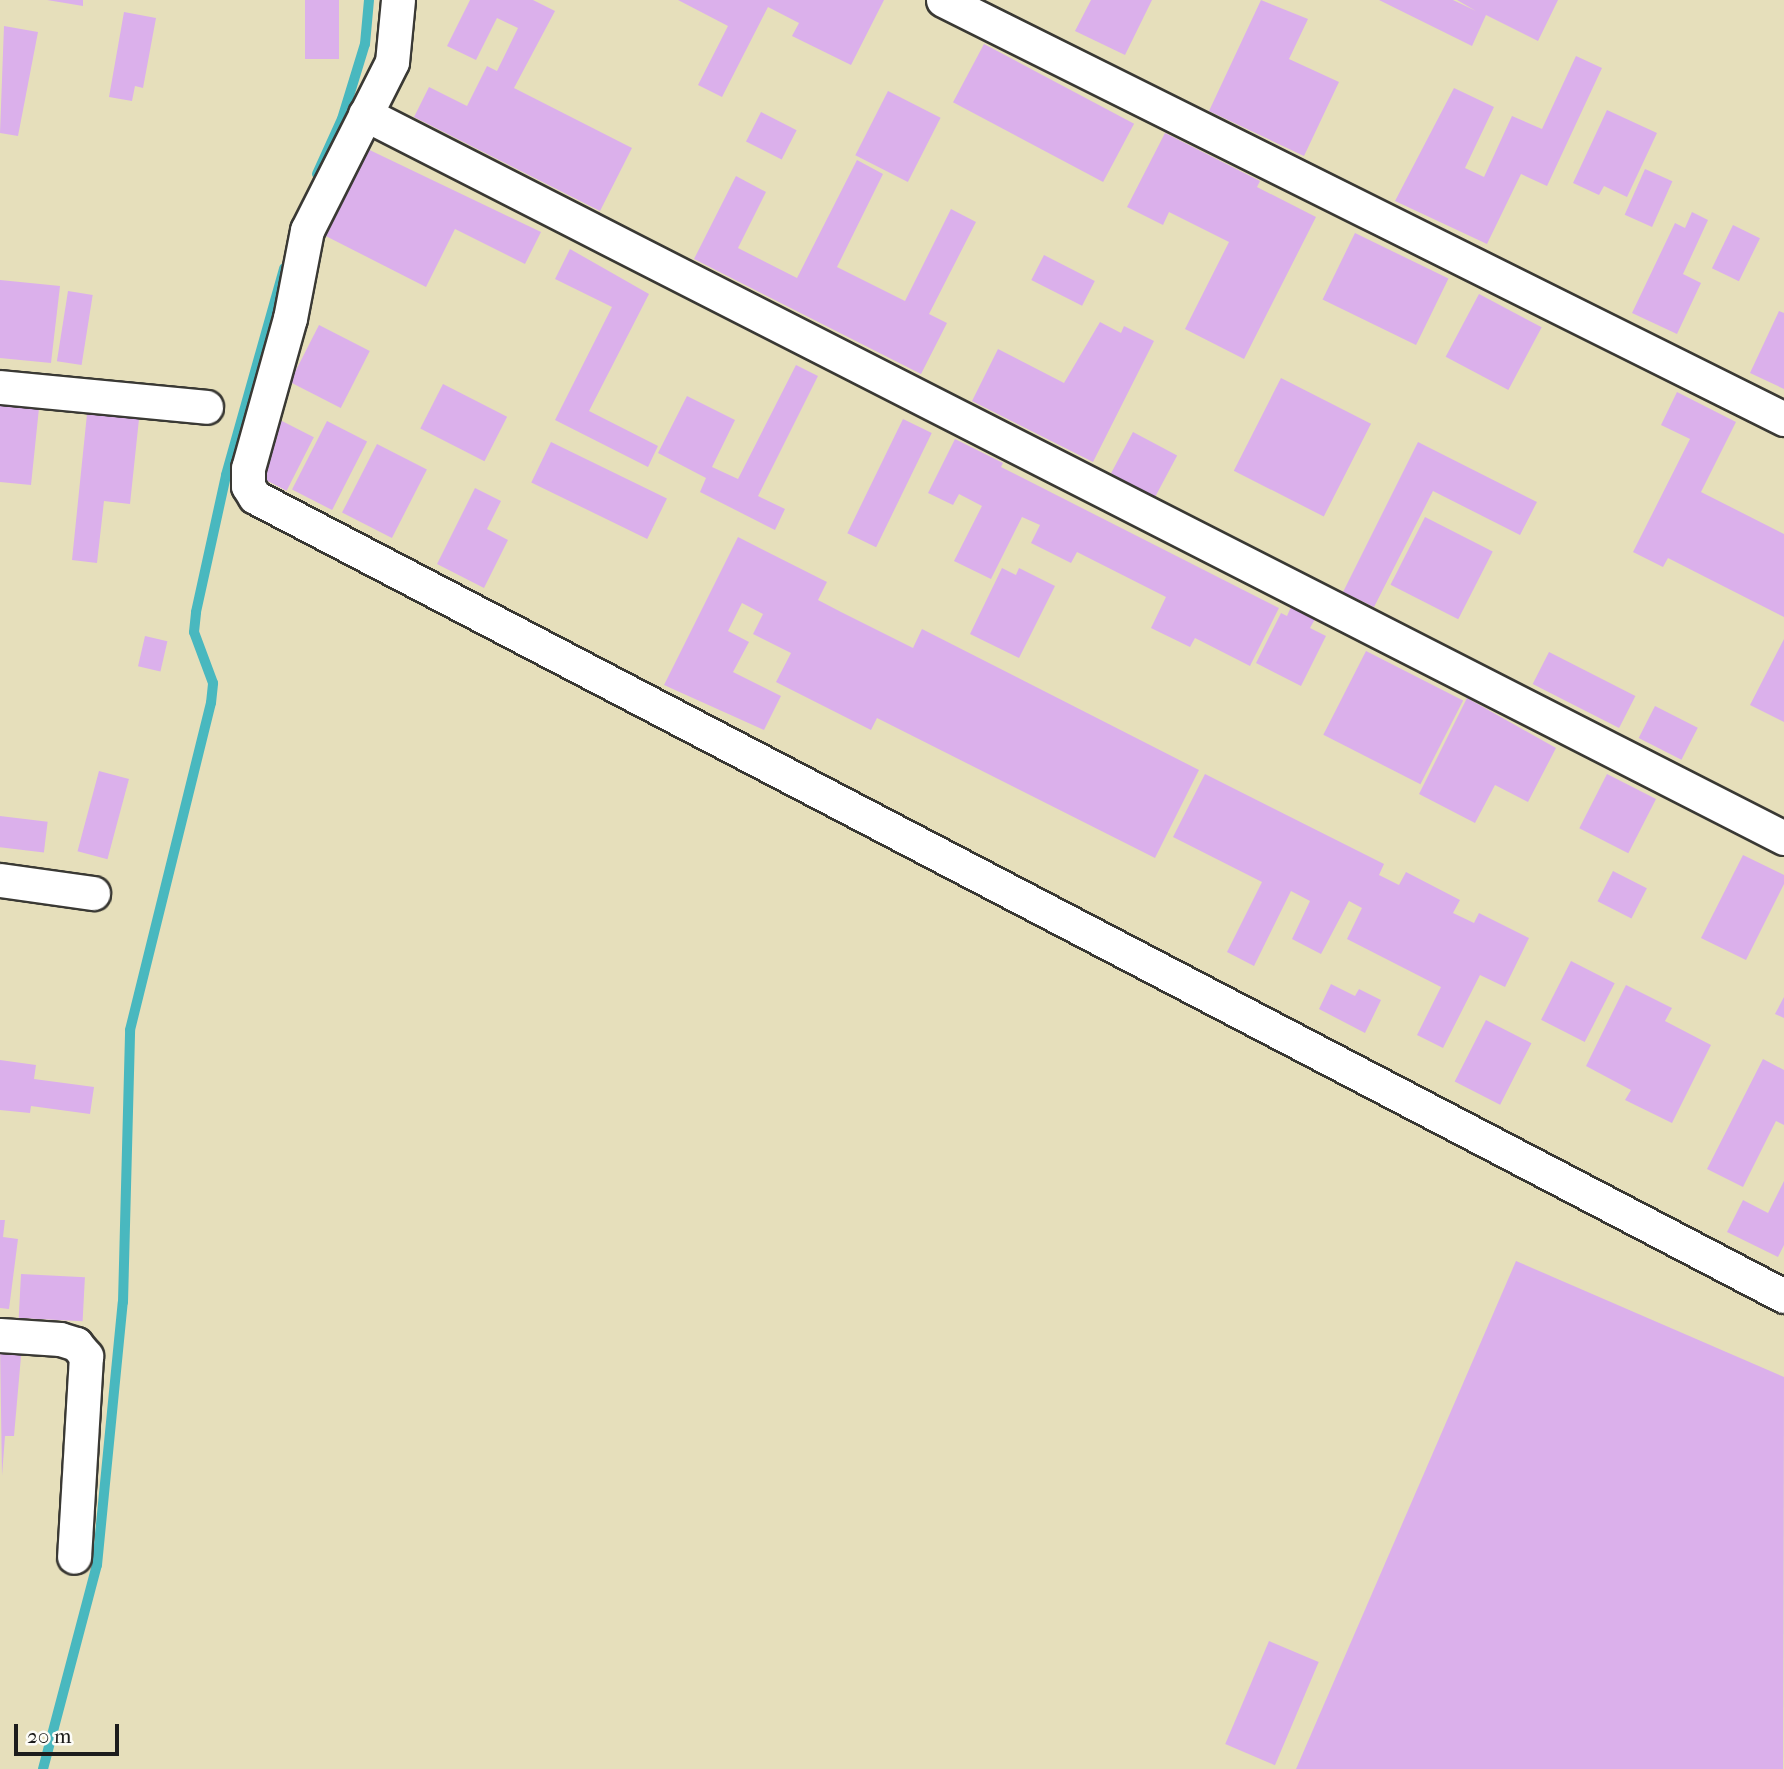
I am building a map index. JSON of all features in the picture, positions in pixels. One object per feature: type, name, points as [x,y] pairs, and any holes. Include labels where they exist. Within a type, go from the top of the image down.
[{"type":"street","points":[[398,0],[391,62],[307,230],[290,318],[248,468],[248,486],[255,497],[1784,1296]]},
{"type":"street","points":[[943,0],[1784,419]]},
{"type":"street","points":[[365,114],[1784,838]]},
{"type":"street","points":[[0,387],[206,407]]},
{"type":"street","points":[[0,880],[93,893]]},
{"type":"street","points":[[0,1335],[60,1339],[76,1344],[86,1356],[74,1558]]},
{"type":"building","points":[[47,0],[83,0],[83,6]]},
{"type":"building","points":[[305,0],[339,0],[339,59],[305,59]]},
{"type":"building","points":[[470,0],[533,0],[555,11],[514,88],[632,148],[600,211],[414,117],[429,87],[467,106],[487,66],[497,71],[518,28],[497,18],[476,60],[447,46]]},
{"type":"building","points":[[678,0],[884,0],[851,65],[792,36],[799,23],[768,7],[722,97],[698,85],[728,26]]},
{"type":"building","points":[[1091,0],[1152,0],[1125,55],[1075,31]]},
{"type":"building","points":[[1261,0],[1308,19],[1289,59],[1339,82],[1304,156],[1209,111]]},
{"type":"building","points":[[1379,0],[1453,0],[1476,11],[1457,0],[1558,0],[1538,41],[1486,15],[1472,46]]},
{"type":"building","points":[[124,12],[156,18],[143,88],[135,86],[132,101],[109,97]]},
{"type":"building","points":[[4,26],[38,32],[18,136],[0,133]]},
{"type":"building","points":[[984,44],[1134,124],[1103,182],[953,102]]},
{"type":"building","points":[[1576,56],[1602,68],[1547,186],[1521,174],[1487,244],[1395,201],[1454,88],[1494,107],[1465,168],[1484,177],[1512,116],[1542,129]]},
{"type":"building","points":[[888,91],[941,118],[908,182],[855,155]]},
{"type":"building","points":[[1607,110],[1657,133],[1627,197],[1604,186],[1599,195],[1573,183]]},
{"type":"building","points":[[761,112],[797,130],[782,160],[746,141]]},
{"type":"building","points":[[1165,133],[1260,181],[1257,187],[1316,217],[1244,359],[1185,329],[1229,242],[1169,212],[1163,225],[1127,207]]},
{"type":"building","points":[[355,143],[541,232],[525,264],[455,229],[426,287],[312,229]]},
{"type":"building","points":[[857,160],[883,174],[837,267],[905,301],[951,209],[976,222],[929,314],[947,323],[921,374],[694,259],[736,176],[766,192],[738,248],[797,278]]},
{"type":"building","points":[[1645,169],[1672,181],[1652,227],[1625,215]]},
{"type":"building","points":[[1692,212],[1708,220],[1683,274],[1701,283],[1677,334],[1632,313],[1675,223],[1685,228]]},
{"type":"building","points":[[1733,225],[1760,238],[1739,281],[1712,268]]},
{"type":"building","points":[[1355,233],[1448,279],[1416,345],[1323,300]]},
{"type":"building","points":[[570,249],[649,294],[589,411],[658,446],[648,467],[555,420],[612,307],[555,279]]},
{"type":"building","points":[[1044,255],[1095,281],[1082,306],[1031,280]]},
{"type":"building","points":[[0,280],[60,286],[51,363],[0,358]]},
{"type":"building","points":[[68,291],[93,295],[82,365],[57,361]]},
{"type":"building","points":[[1479,294],[1542,327],[1508,390],[1446,357]]},
{"type":"building","points":[[1779,311],[1784,313],[1784,389],[1750,373]]},
{"type":"building","points":[[1100,322],[1121,333],[1124,326],[1154,341],[1093,462],[972,401],[998,349],[1064,383]]},
{"type":"building","points":[[319,325],[370,351],[341,408],[290,382]]},
{"type":"building","points":[[796,365],[818,376],[758,496],[785,509],[775,530],[700,492],[706,478],[658,453],[687,396],[735,420],[712,467],[738,479]]},
{"type":"building","points":[[1281,378],[1371,424],[1324,517],[1234,471]]},
{"type":"building","points":[[443,384],[507,417],[484,461],[420,429]]},
{"type":"building","points":[[1677,392],[1736,422],[1701,492],[1784,534],[1784,617],[1668,558],[1663,567],[1633,552],[1690,439],[1661,425]]},
{"type":"building","points":[[0,404],[39,408],[31,485],[0,482]]},
{"type":"building","points":[[87,414],[139,419],[130,504],[104,501],[97,563],[72,560]]},
{"type":"building","points":[[903,419],[932,433],[876,547],[847,533]]},
{"type":"building","points":[[280,420],[314,437],[287,491],[253,473]]},
{"type":"building","points":[[327,421],[367,441],[332,510],[292,490]]},
{"type":"building","points":[[1133,432],[1177,455],[1155,497],[1111,473]]},
{"type":"building","points":[[955,439],[1003,463],[1001,467],[1279,608],[1250,666],[1195,638],[1190,647],[1151,628],[1166,597],[1077,552],[1071,563],[1031,543],[1040,525],[1022,517],[991,579],[954,561],[982,506],[959,494],[953,505],[928,493]]},
{"type":"building","points":[[551,442],[667,499],[647,539],[531,482]]},
{"type":"building","points":[[1418,442],[1537,502],[1520,535],[1433,491],[1374,607],[1343,592]]},
{"type":"building","points":[[377,444],[427,469],[392,538],[342,513]]},
{"type":"building","points":[[475,488],[501,501],[487,529],[508,540],[484,588],[437,564]]},
{"type":"building","points":[[1425,517],[1493,552],[1458,619],[1390,585]]},
{"type":"building","points":[[738,537],[827,582],[818,600],[841,612],[913,648],[922,629],[1199,770],[1155,858],[877,718],[871,730],[776,682],[791,653],[753,634],[763,614],[742,603],[728,631],[749,642],[733,672],[781,696],[764,730],[664,685]]},
{"type":"building","points":[[1002,568],[1016,575],[1019,568],[1055,586],[1019,658],[970,634]]},
{"type":"building","points":[[1291,607],[1315,619],[1310,628],[1326,636],[1301,686],[1256,663],[1281,613],[1287,616]]},
{"type":"building","points":[[145,636],[167,641],[160,671],[138,666]]},
{"type":"building","points":[[1784,639],[1784,722],[1750,705]]},
{"type":"building","points":[[1366,651],[1463,700],[1420,784],[1323,735]]},
{"type":"building","points":[[1549,652],[1635,696],[1619,728],[1533,684]]},
{"type":"building","points":[[1467,698],[1556,748],[1528,802],[1495,785],[1475,823],[1419,794]]},
{"type":"building","points":[[1655,706],[1698,728],[1681,760],[1639,738]]},
{"type":"building","points":[[99,771],[129,779],[107,859],[78,851]]},
{"type":"building","points":[[1205,774],[1384,864],[1379,875],[1399,885],[1406,872],[1460,900],[1453,913],[1474,923],[1479,913],[1529,938],[1505,987],[1480,975],[1443,1048],[1417,1035],[1441,987],[1347,939],[1362,908],[1349,901],[1321,954],[1292,939],[1310,901],[1291,891],[1254,966],[1227,952],[1262,882],[1173,837]]},
{"type":"building","points":[[1607,774],[1656,799],[1628,853],[1579,828]]},
{"type":"building","points":[[0,816],[48,822],[44,853],[0,847]]},
{"type":"building","points":[[1743,855],[1784,875],[1784,884],[1746,960],[1701,938]]},
{"type":"building","points":[[1613,871],[1647,888],[1631,919],[1598,901]]},
{"type":"building","points":[[1571,961],[1615,983],[1585,1042],[1541,1020]]},
{"type":"building","points":[[1331,984],[1355,996],[1359,989],[1381,1000],[1365,1033],[1319,1009]]},
{"type":"building","points":[[1626,985],[1672,1008],[1665,1021],[1711,1045],[1672,1123],[1625,1100],[1631,1090],[1586,1066]]},
{"type":"building","points":[[1784,997],[1784,1018],[1775,1014]]},
{"type":"building","points":[[1486,1020],[1531,1043],[1500,1105],[1455,1081]]},
{"type":"building","points":[[1763,1059],[1784,1070],[1784,1125],[1776,1121],[1743,1187],[1707,1169]]},
{"type":"building","points":[[0,1060],[36,1065],[34,1079],[94,1087],[90,1114],[31,1106],[30,1113],[0,1110]]},
{"type":"building","points":[[1784,1181],[1784,1245],[1778,1257],[1727,1232],[1743,1200],[1768,1213]]},
{"type":"building","points":[[0,1220],[5,1220],[3,1237],[18,1239],[9,1309],[0,1308]]},
{"type":"building","points":[[1516,1261],[1784,1377],[1783,1769],[1296,1769]]},
{"type":"building","points":[[21,1274],[85,1277],[83,1321],[19,1318]]},
{"type":"building","points":[[0,1343],[22,1345],[14,1436],[5,1436],[2,1476]]},
{"type":"building","points":[[1269,1641],[1319,1662],[1275,1765],[1225,1744]]},
{"type":"waterway","points":[[317,174],[342,119],[365,44],[369,0]]},
{"type":"waterway","points":[[43,1769],[97,1565],[123,1302],[130,1030],[211,703],[213,683],[194,632],[196,612],[226,475],[284,268]]}]
